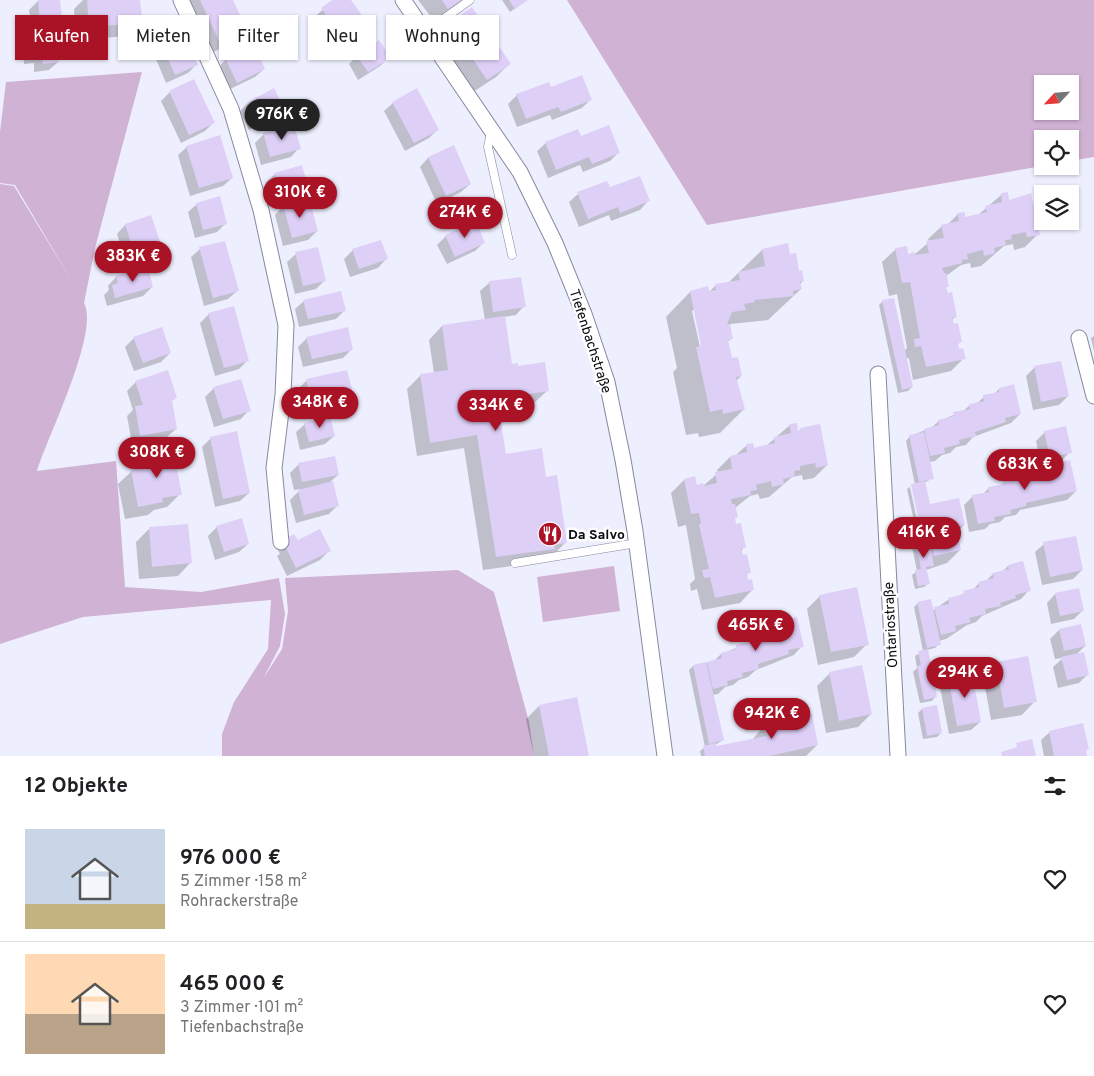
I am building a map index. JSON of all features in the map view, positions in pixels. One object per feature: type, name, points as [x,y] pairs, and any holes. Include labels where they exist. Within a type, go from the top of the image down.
[{"type":"street","points":[[180,0],[231,109],[261,210],[286,325],[283,394],[274,468],[281,542]]},
{"type":"street","name":"Tiefenbachstraße","points":[[403,0],[413,15]]},
{"type":"street","name":"Tiefenbachstraße","points":[[444,60],[520,172],[555,243],[584,314],[607,382],[637,543],[664,756]]},
{"type":"street","points":[[1079,338],[1091,375],[1094,396]]},
{"type":"street","name":"Ontariostraße","points":[[878,374],[898,756]]},
{"type":"lane","points":[[449,15],[470,0]]},
{"type":"lane","points":[[492,130],[488,147],[512,254]]},
{"type":"lane","points":[[515,563],[637,543]]},
{"type":"shaded area","points":[[567,0],[1094,0],[1094,157],[1079,160],[1079,130],[1034,130],[1034,167],[707,225]]},
{"type":"shaded area","points":[[142,72],[95,248],[84,303],[87,317],[85,337],[79,360],[37,471],[116,461],[125,587],[201,592],[279,578],[285,614],[280,646],[263,679],[282,649],[288,611],[285,578],[458,570],[494,592],[529,722],[534,756],[222,756],[222,734],[234,702],[268,649],[271,600],[83,617],[0,644],[0,184],[14,186],[73,283],[15,185],[0,183],[0,132],[6,82]]},
{"type":"shaded area","points":[[614,566],[620,611],[543,622],[537,577]]},
{"type":"building","points":[[38,0],[60,0],[62,15],[39,15]]},
{"type":"building","points":[[87,0],[140,0],[142,15],[118,15],[118,25],[108,26],[108,15],[88,15]]},
{"type":"building","points":[[200,0],[233,0],[240,15],[219,15],[219,41],[209,19],[209,15],[207,15]]},
{"type":"building","points":[[332,0],[351,0],[362,15],[326,15],[321,8]]},
{"type":"building","points":[[442,0],[461,0],[448,9]]},
{"type":"building","points":[[509,0],[528,0],[515,9]]},
{"type":"building","points":[[472,7],[477,15],[460,15]]},
{"type":"building","points":[[379,40],[386,50],[386,60],[388,60],[368,72],[360,60],[376,60],[376,42]]},
{"type":"building","points":[[499,46],[511,64],[487,80],[474,60],[499,60]]},
{"type":"building","points":[[43,60],[59,60],[59,62],[43,64]]},
{"type":"building","points":[[168,60],[196,60],[198,65],[175,75]]},
{"type":"building","points":[[226,60],[261,60],[265,69],[237,83]]},
{"type":"building","points":[[582,75],[592,100],[561,112],[558,107],[526,119],[516,94],[549,82],[551,87]]},
{"type":"building","points":[[194,79],[215,123],[189,135],[169,91]]},
{"type":"building","points":[[274,88],[284,108],[258,122],[248,102]]},
{"type":"building","points":[[417,88],[439,130],[414,143],[392,102]]},
{"type":"building","points":[[294,125],[301,149],[270,157],[263,133]]},
{"type":"building","points":[[609,125],[620,153],[592,164],[589,157],[556,170],[545,142],[578,129],[581,136]]},
{"type":"building","points":[[220,135],[233,178],[199,188],[186,146]]},
{"type":"building","points":[[454,145],[471,184],[446,196],[428,157]]},
{"type":"building","points":[[302,165],[309,191],[281,198],[274,173]]},
{"type":"building","points":[[640,176],[650,201],[620,213],[618,207],[588,219],[577,192],[607,181],[610,187]]},
{"type":"building","points":[[1008,192],[1009,200],[1031,193],[1034,207],[1034,230],[1039,230],[1040,235],[1027,237],[1026,232],[1011,235],[1012,239],[1005,240],[1006,245],[994,248],[995,253],[984,256],[983,250],[967,254],[968,259],[962,260],[962,263],[942,268],[944,273],[946,273],[949,286],[946,287],[948,293],[952,292],[957,317],[952,318],[954,324],[958,323],[962,342],[958,343],[959,349],[963,348],[966,359],[926,367],[921,346],[915,347],[914,339],[920,338],[910,282],[902,283],[895,248],[907,246],[908,254],[915,252],[915,255],[929,253],[926,241],[944,238],[941,225],[959,221],[957,213],[965,212],[965,217],[987,212],[985,206],[1002,202],[1001,193]]},
{"type":"building","points":[[220,196],[227,224],[203,230],[196,203]]},
{"type":"building","points":[[299,201],[301,208],[311,205],[318,231],[292,238],[283,205]]},
{"type":"building","points":[[151,215],[161,244],[134,253],[125,224]]},
{"type":"building","points":[[476,221],[485,243],[455,257],[445,235]]},
{"type":"building","points":[[381,240],[388,259],[359,269],[352,249]]},
{"type":"building","points":[[225,241],[239,291],[213,298],[199,247]]},
{"type":"building","points":[[788,243],[790,254],[796,253],[799,271],[802,270],[804,281],[800,282],[802,289],[793,291],[794,296],[754,300],[755,302],[744,304],[746,310],[732,312],[727,324],[730,324],[733,339],[728,340],[732,358],[738,357],[742,376],[736,377],[745,409],[723,414],[722,409],[710,412],[696,347],[701,346],[690,291],[708,286],[709,291],[716,290],[715,284],[740,280],[738,272],[765,266],[762,249]]},
{"type":"building","points":[[318,247],[326,281],[303,286],[295,252]]},
{"type":"building","points":[[148,267],[153,287],[115,298],[112,285],[118,283],[116,276]]},
{"type":"building","points":[[521,277],[526,307],[493,312],[489,281]]},
{"type":"building","points":[[341,291],[346,311],[308,319],[303,300]]},
{"type":"building","points":[[894,298],[913,387],[902,390],[882,300]]},
{"type":"building","points":[[234,306],[249,361],[224,368],[208,313]]},
{"type":"building","points":[[505,316],[512,364],[518,363],[518,366],[545,362],[549,391],[523,395],[524,407],[499,411],[506,454],[542,448],[546,477],[557,475],[567,543],[554,545],[555,549],[496,557],[477,435],[430,443],[420,374],[448,370],[442,325]]},
{"type":"building","points":[[162,327],[171,353],[143,363],[133,337]]},
{"type":"building","points":[[348,327],[353,350],[312,359],[306,337]]},
{"type":"building","points":[[1061,361],[1069,396],[1041,402],[1034,366]]},
{"type":"building","points":[[168,370],[177,398],[172,400],[177,429],[140,436],[135,406],[143,405],[135,381]]},
{"type":"building","points":[[347,370],[353,393],[311,403],[306,379]]},
{"type":"building","points":[[241,379],[251,411],[223,419],[213,387]]},
{"type":"building","points":[[1014,384],[1021,414],[1005,418],[1006,422],[975,432],[976,436],[959,440],[960,444],[944,448],[945,453],[930,456],[924,429],[939,425],[938,420],[954,416],[953,412],[970,409],[969,404],[984,401],[983,395],[999,392],[999,388]]},
{"type":"building","points":[[330,416],[335,436],[309,442],[304,423]]},
{"type":"building","points":[[797,423],[798,431],[801,430],[800,428],[820,424],[828,465],[816,468],[815,463],[800,466],[800,470],[794,471],[795,476],[783,479],[784,484],[772,487],[771,481],[756,485],[757,490],[750,491],[751,495],[731,499],[732,504],[735,504],[738,517],[735,518],[736,524],[741,523],[746,548],[741,548],[743,555],[747,554],[751,573],[747,573],[748,580],[752,579],[754,590],[715,598],[710,577],[704,578],[702,570],[709,569],[699,525],[701,524],[699,513],[691,514],[684,479],[695,476],[697,485],[703,483],[704,486],[717,483],[715,472],[732,469],[730,456],[747,452],[746,444],[753,443],[754,448],[775,443],[774,437],[791,433],[789,424]]},
{"type":"building","points":[[1066,426],[1072,453],[1050,457],[1044,431]]},
{"type":"building","points":[[237,431],[250,493],[223,499],[210,437]]},
{"type":"building","points":[[924,432],[934,479],[919,482],[909,435]]},
{"type":"building","points":[[173,448],[182,495],[162,498],[163,502],[138,507],[131,470],[154,466],[151,452]]},
{"type":"building","points":[[335,456],[339,475],[302,482],[298,463]]},
{"type":"building","points":[[1070,460],[1077,491],[1026,503],[1026,506],[1010,510],[1011,514],[994,517],[995,521],[978,524],[972,495],[989,492],[988,487],[1004,484],[1003,480],[1019,476],[1018,472]]},
{"type":"building","points":[[333,481],[339,506],[304,515],[298,490]]},
{"type":"building","points":[[925,481],[930,504],[959,498],[965,525],[956,527],[961,550],[934,556],[929,533],[936,531],[936,529],[921,532],[911,484]]},
{"type":"building","points":[[242,518],[249,544],[224,552],[216,526]]},
{"type":"building","points":[[188,524],[192,563],[152,567],[149,527]]},
{"type":"building","points":[[320,529],[331,551],[296,568],[285,546],[288,545],[285,539],[294,534],[298,540]]},
{"type":"building","points":[[928,534],[934,566],[926,567],[930,584],[918,586],[915,570],[921,569],[915,537]]},
{"type":"building","points":[[1076,536],[1083,570],[1050,577],[1043,542]]},
{"type":"building","points":[[1023,561],[1031,591],[1015,595],[1016,598],[1000,603],[1001,606],[985,609],[986,614],[969,618],[971,622],[955,626],[956,631],[941,635],[934,607],[949,604],[948,598],[964,594],[963,591],[979,587],[978,582],[994,578],[992,573],[1009,569],[1008,565]]},
{"type":"building","points":[[857,587],[869,645],[831,652],[819,595]]},
{"type":"building","points":[[1079,588],[1084,611],[1060,616],[1055,593]]},
{"type":"building","points":[[931,599],[941,645],[927,648],[917,602]]},
{"type":"building","points":[[797,617],[804,647],[788,650],[789,654],[758,664],[759,669],[742,673],[743,677],[727,681],[728,685],[713,689],[707,662],[722,658],[721,653],[736,649],[736,645],[753,641],[751,637],[767,633],[766,628],[782,624],[781,620]]},
{"type":"building","points":[[1081,624],[1086,646],[1064,651],[1059,629]]},
{"type":"building","points":[[928,649],[937,697],[924,700],[917,666],[921,665],[918,651]]},
{"type":"building","points":[[1084,652],[1089,675],[1067,680],[1061,657]]},
{"type":"building","points":[[1028,656],[1037,702],[1004,708],[996,662]]},
{"type":"building","points":[[706,662],[724,740],[709,744],[693,665]]},
{"type":"building","points":[[862,665],[872,714],[839,721],[829,672]]},
{"type":"building","points":[[972,672],[981,722],[957,726],[948,677]]},
{"type":"building","points":[[577,697],[589,756],[549,756],[539,705]]},
{"type":"building","points":[[937,705],[942,733],[927,736],[922,708]]},
{"type":"building","points":[[812,714],[818,745],[770,756],[705,756],[703,746],[716,743],[717,746],[766,736],[764,724]]},
{"type":"building","points":[[1083,723],[1089,749],[1086,750],[1087,756],[1054,756],[1049,731]]},
{"type":"building","points":[[1032,739],[1036,756],[1002,756],[1001,752],[1017,747],[1016,743]]},
{"type":"place","name":"Da Salvo","points":[[550,534]]}]
